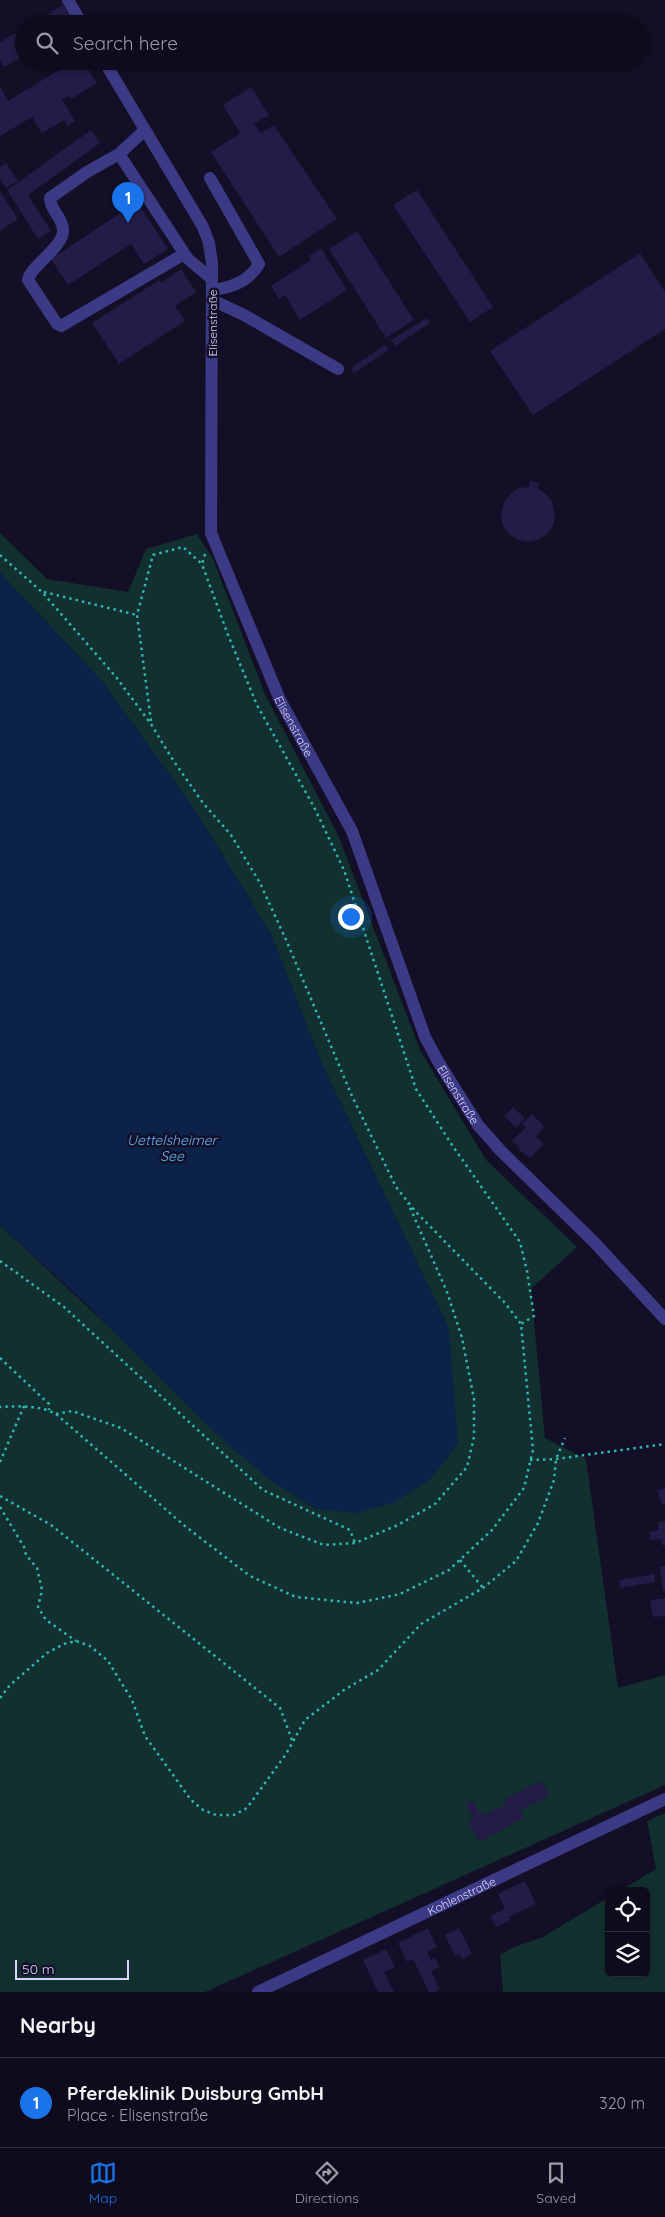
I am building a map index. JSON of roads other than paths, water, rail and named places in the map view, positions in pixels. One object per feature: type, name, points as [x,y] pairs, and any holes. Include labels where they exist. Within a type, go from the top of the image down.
[{"type":"street","points":[[68,0],[77,15]]},
{"type":"street","name":"Elisenstraße","points":[[109,70],[203,227],[209,243],[212,263],[212,533],[280,700],[352,831],[425,1037],[478,1125],[494,1144],[594,1242],[665,1319]]},
{"type":"street","points":[[145,130],[119,154],[50,198],[50,205],[62,222],[64,231],[62,237],[44,262],[28,275],[28,280],[57,324],[62,326],[184,254]]},
{"type":"street","points":[[119,154],[184,254],[212,289],[244,315],[338,368]]},
{"type":"street","points":[[210,178],[258,264],[255,269],[234,286],[212,289]]},
{"type":"street","name":"Kohlenstraße","points":[[258,1992],[665,1799]]},
{"type":"water","name":"Uettelsheimer See","points":[[0,573],[102,681],[195,810],[272,936],[321,1062],[449,1329],[458,1443],[432,1478],[393,1503],[357,1513],[316,1509],[271,1481],[225,1442],[80,1298],[0,1225]]},
{"type":"place","name":"Pferdeklinik Duisburg GmbH","points":[[128,223]]}]
